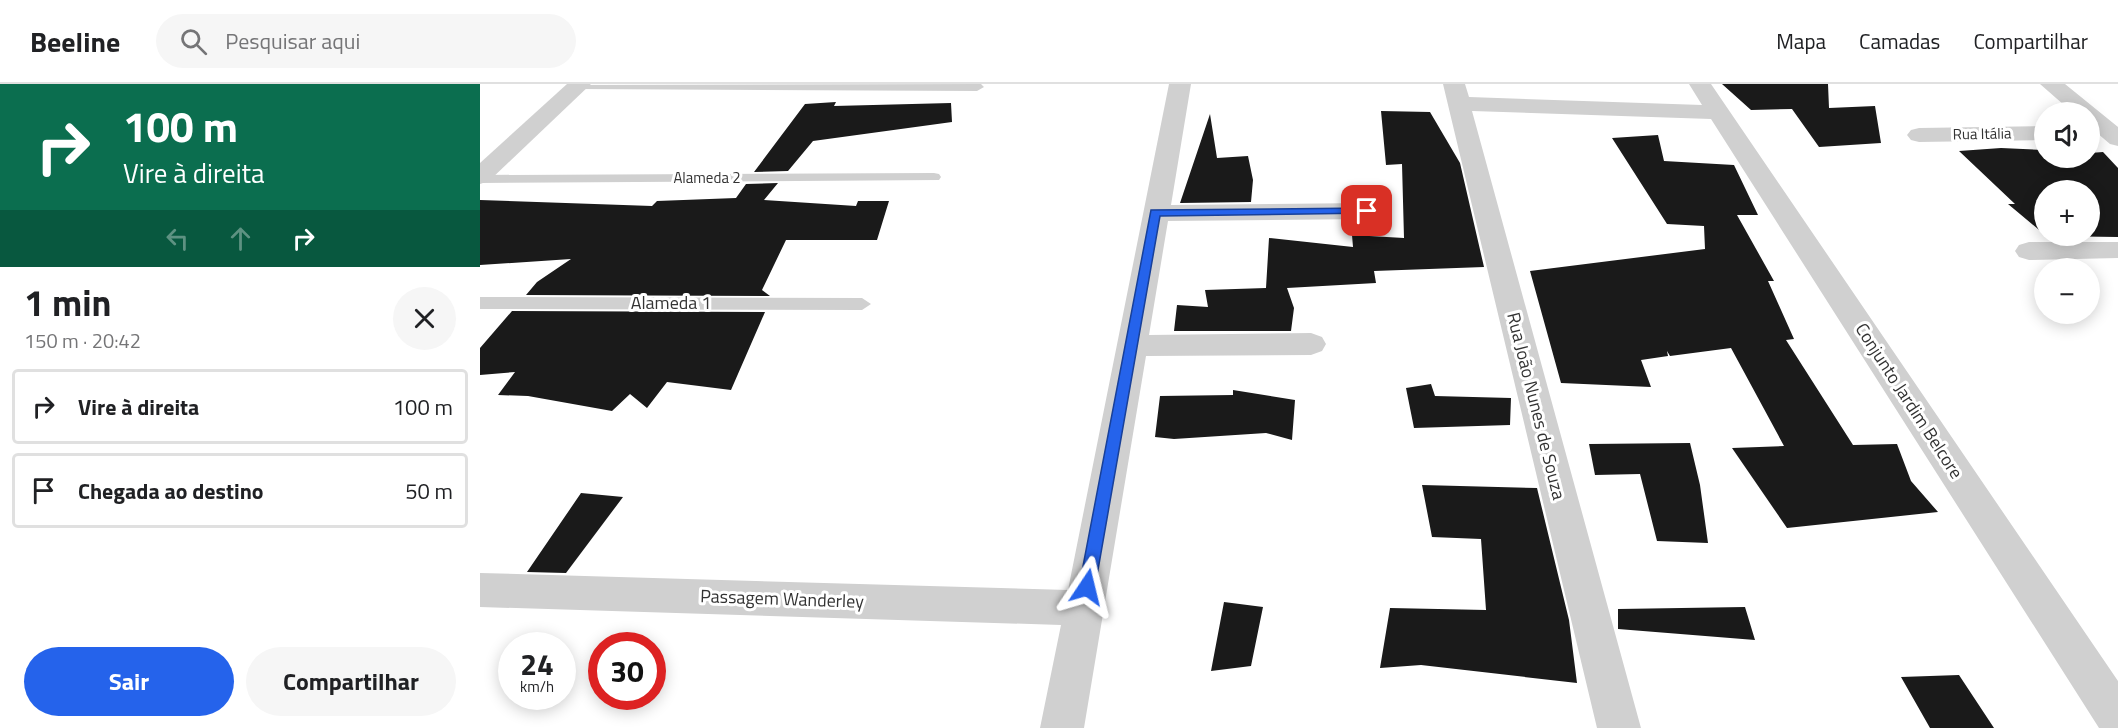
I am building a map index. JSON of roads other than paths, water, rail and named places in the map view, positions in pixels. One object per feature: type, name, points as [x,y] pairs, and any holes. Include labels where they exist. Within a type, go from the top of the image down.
[{"type":"street","points":[[1062,728],[1180,84]]},
{"type":"street","name":"Conjunto Jardim Belcore","points":[[1700,84],[2118,719]]},
{"type":"street","points":[[2051,84],[2074,102]]},
{"type":"street","points":[[480,178],[579,85]]},
{"type":"street","points":[[1457,94],[1719,112]]},
{"type":"street","name":"Rua João Nunes de Souza","points":[[1457,94],[1619,728]]},
{"type":"street","name":"Rua Itália","points":[[1919,135],[2034,133]]},
{"type":"street","points":[[1155,213],[1367,211]]},
{"type":"street","points":[[2029,251],[2118,250]]},
{"type":"street","points":[[1131,346],[1311,344]]},
{"type":"street","name":"Passagem Wanderley","points":[[480,590],[1083,608]]},
{"type":"lane","points":[[579,85],[977,87]]},
{"type":"lane","name":"Alameda 2","points":[[480,178],[934,177]]},
{"type":"lane","name":"Alameda 1","points":[[480,303],[862,304]]}]
